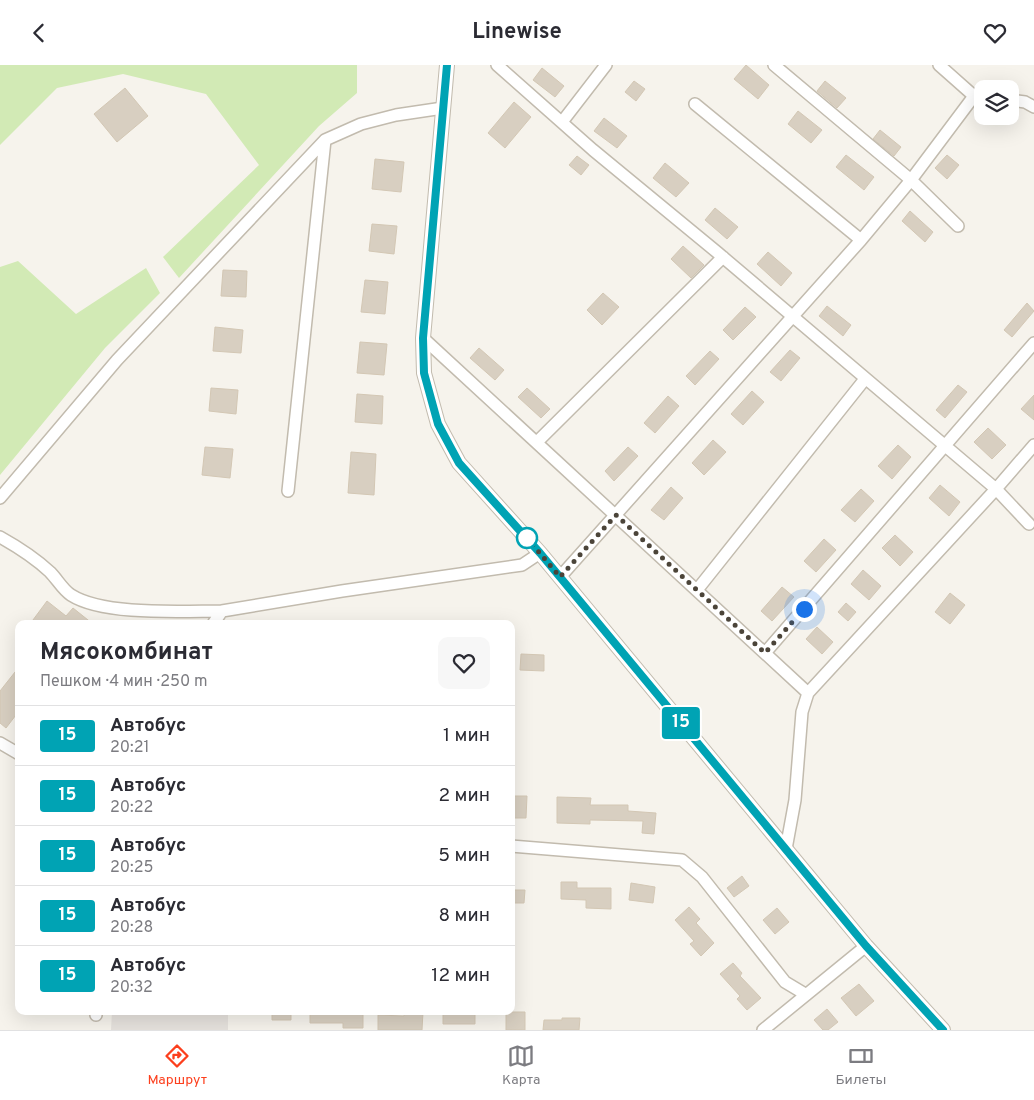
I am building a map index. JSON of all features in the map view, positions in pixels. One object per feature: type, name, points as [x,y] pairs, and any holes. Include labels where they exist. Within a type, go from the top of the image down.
[{"type":"street","points":[[447,65],[423,338],[424,373],[438,424],[459,463],[540,553],[866,946],[943,1030]]},
{"type":"street","points":[[497,65],[593,150],[723,257],[792,318],[996,489],[1029,524]]},
{"type":"street","points":[[562,122],[606,65]]},
{"type":"street","points":[[774,65],[911,181],[958,226]]},
{"type":"street","points":[[939,65],[974,93]]},
{"type":"street","points":[[560,577],[861,240],[911,181],[974,101]]},
{"type":"street","points":[[1019,101],[1034,107]]},
{"type":"street","points":[[695,104],[861,240]]},
{"type":"street","points":[[0,498],[117,360],[325,140],[370,122],[396,115],[443,108]]},
{"type":"street","points":[[288,491],[325,140]]},
{"type":"street","points":[[537,443],[723,257]]},
{"type":"street","points":[[423,338],[808,693]]},
{"type":"street","points":[[765,653],[946,447],[1034,343]]},
{"type":"street","points":[[697,590],[865,379]]},
{"type":"street","points":[[786,849],[796,801],[802,712],[808,693],[996,489],[1034,445]]},
{"type":"street","points":[[0,537],[28,554],[49,571],[70,594],[96,605],[158,612],[222,611],[342,591],[522,565],[540,553]]},
{"type":"street","points":[[216,620],[222,611]]},
{"type":"street","points":[[0,743],[15,752]]},
{"type":"street","points":[[515,846],[682,860],[702,877],[786,982],[805,994]]},
{"type":"street","points":[[763,1030],[866,946]]},
{"type":"shaded area","points":[[112,1015],[228,1015],[228,1030],[111,1030]]},
{"type":"green space","points":[[0,65],[357,65],[357,93],[319,126],[179,278],[163,257],[259,165],[206,94],[123,74],[57,88],[0,145]]},
{"type":"green space","points":[[18,261],[76,314],[146,268],[160,293],[105,348],[0,475],[0,267]]},
{"type":"building","points":[[746,65],[769,85],[758,99],[734,79]]},
{"type":"building","points":[[542,68],[564,86],[555,97],[533,80]]},
{"type":"building","points":[[634,81],[645,89],[636,101],[625,92]]},
{"type":"building","points":[[825,81],[846,98],[837,108],[817,91]]},
{"type":"building","points":[[125,88],[148,116],[117,142],[94,114]]},
{"type":"building","points":[[514,102],[531,117],[505,148],[488,133]]},
{"type":"building","points":[[798,111],[822,130],[811,143],[788,124]]},
{"type":"building","points":[[604,118],[627,136],[617,148],[594,131]]},
{"type":"building","points":[[880,130],[901,147],[894,156],[873,139]]},
{"type":"building","points":[[846,155],[874,177],[864,190],[836,167]]},
{"type":"building","points":[[947,155],[959,165],[947,179],[935,168]]},
{"type":"building","points":[[577,156],[589,165],[581,175],[569,165]]},
{"type":"building","points":[[375,159],[404,162],[401,192],[372,189]]},
{"type":"building","points":[[665,163],[689,183],[676,197],[653,178]]},
{"type":"building","points":[[715,208],[738,227],[727,239],[705,220]]},
{"type":"building","points":[[910,211],[933,232],[925,242],[902,221]]},
{"type":"building","points":[[372,224],[397,226],[394,254],[369,251]]},
{"type":"building","points":[[683,246],[704,265],[691,278],[671,259]]},
{"type":"building","points":[[768,252],[792,273],[781,286],[757,264]]},
{"type":"building","points":[[223,270],[247,271],[246,297],[221,296]]},
{"type":"building","points":[[365,280],[388,282],[385,314],[361,312]]},
{"type":"building","points":[[603,293],[619,307],[602,325],[587,310]]},
{"type":"building","points":[[1027,303],[1034,311],[1012,337],[1004,330]]},
{"type":"building","points":[[827,306],[851,325],[843,336],[819,316]]},
{"type":"building","points":[[745,307],[756,317],[733,340],[723,330]]},
{"type":"building","points":[[215,327],[243,330],[241,353],[213,351]]},
{"type":"building","points":[[360,342],[387,344],[384,375],[357,373]]},
{"type":"building","points":[[479,348],[504,370],[495,380],[470,358]]},
{"type":"building","points":[[790,350],[800,358],[781,381],[770,372]]},
{"type":"building","points":[[710,351],[719,359],[695,385],[686,376]]},
{"type":"building","points":[[958,385],[967,392],[945,418],[936,410]]},
{"type":"building","points":[[211,388],[238,390],[236,414],[209,411]]},
{"type":"building","points":[[527,388],[550,409],[541,418],[518,397]]},
{"type":"building","points":[[752,391],[764,402],[743,425],[731,414]]},
{"type":"building","points":[[357,394],[383,396],[382,424],[355,422]]},
{"type":"building","points":[[1034,395],[1034,420],[1021,409]]},
{"type":"building","points":[[668,396],[679,406],[655,433],[644,423]]},
{"type":"building","points":[[988,428],[1006,445],[992,459],[974,442]]},
{"type":"building","points":[[713,440],[726,452],[704,475],[692,463]]},
{"type":"building","points":[[898,445],[911,457],[892,479],[878,466]]},
{"type":"building","points":[[205,447],[233,449],[230,478],[202,475]]},
{"type":"building","points":[[628,447],[638,456],[614,481],[605,471]]},
{"type":"building","points":[[351,452],[376,454],[374,495],[348,493]]},
{"type":"building","points":[[940,485],[960,502],[949,516],[929,498]]},
{"type":"building","points":[[671,487],[683,498],[664,520],[651,510]]},
{"type":"building","points":[[861,489],[874,501],[855,522],[841,510]]},
{"type":"building","points":[[895,535],[913,552],[900,566],[882,548]]},
{"type":"building","points":[[824,539],[836,550],[816,572],[804,561]]},
{"type":"building","points":[[863,570],[881,586],[869,600],[851,584]]},
{"type":"building","points":[[782,587],[794,597],[772,621],[761,611]]},
{"type":"building","points":[[950,593],[965,605],[950,624],[935,612]]},
{"type":"building","points":[[47,601],[66,616],[73,608],[88,620],[33,620]]},
{"type":"building","points":[[846,603],[856,612],[848,621],[838,612]]},
{"type":"building","points":[[817,627],[833,642],[822,654],[806,639]]},
{"type":"building","points":[[521,654],[544,655],[544,671],[520,670]]},
{"type":"building","points":[[15,672],[15,716],[6,728],[0,723],[0,691]]},
{"type":"building","points":[[515,796],[527,796],[526,818],[515,818]]},
{"type":"building","points":[[557,797],[591,798],[590,805],[628,805],[628,811],[656,813],[654,834],[642,833],[643,821],[590,820],[590,824],[557,823]]},
{"type":"building","points":[[742,876],[749,886],[734,897],[727,888]]},
{"type":"building","points":[[561,882],[577,882],[577,888],[611,888],[611,909],[586,908],[586,900],[561,899]]},
{"type":"building","points":[[631,883],[655,887],[653,903],[629,900]]},
{"type":"building","points":[[515,890],[525,890],[524,903],[515,903]]},
{"type":"building","points":[[689,907],[700,919],[696,923],[714,943],[701,956],[690,944],[694,941],[675,920]]},
{"type":"building","points":[[777,908],[789,922],[775,934],[763,920]]},
{"type":"building","points":[[733,963],[742,973],[740,976],[761,998],[747,1010],[737,999],[740,996],[720,974]]},
{"type":"building","points":[[859,984],[874,1001],[856,1016],[841,998]]},
{"type":"building","points":[[827,1009],[838,1022],[828,1030],[823,1030],[814,1020]]},
{"type":"building","points":[[515,1012],[525,1012],[525,1030],[506,1030],[506,1015],[515,1015]]},
{"type":"building","points":[[272,1015],[291,1015],[291,1020],[272,1020]]},
{"type":"building","points":[[310,1015],[363,1015],[363,1028],[343,1028],[343,1023],[310,1023]]},
{"type":"building","points":[[378,1015],[423,1015],[422,1030],[378,1030]]},
{"type":"building","points":[[443,1015],[475,1015],[475,1024],[443,1024]]},
{"type":"building","points":[[562,1018],[580,1018],[579,1030],[543,1030],[544,1020],[562,1020]]},
{"type":"bus line","name":"15","points":[[447,65],[423,338],[424,373],[438,424],[459,463],[540,553],[866,946],[943,1030]]},
{"type":"route","points":[[527,538],[560,577],[616,515],[765,653],[804,609]]}]
